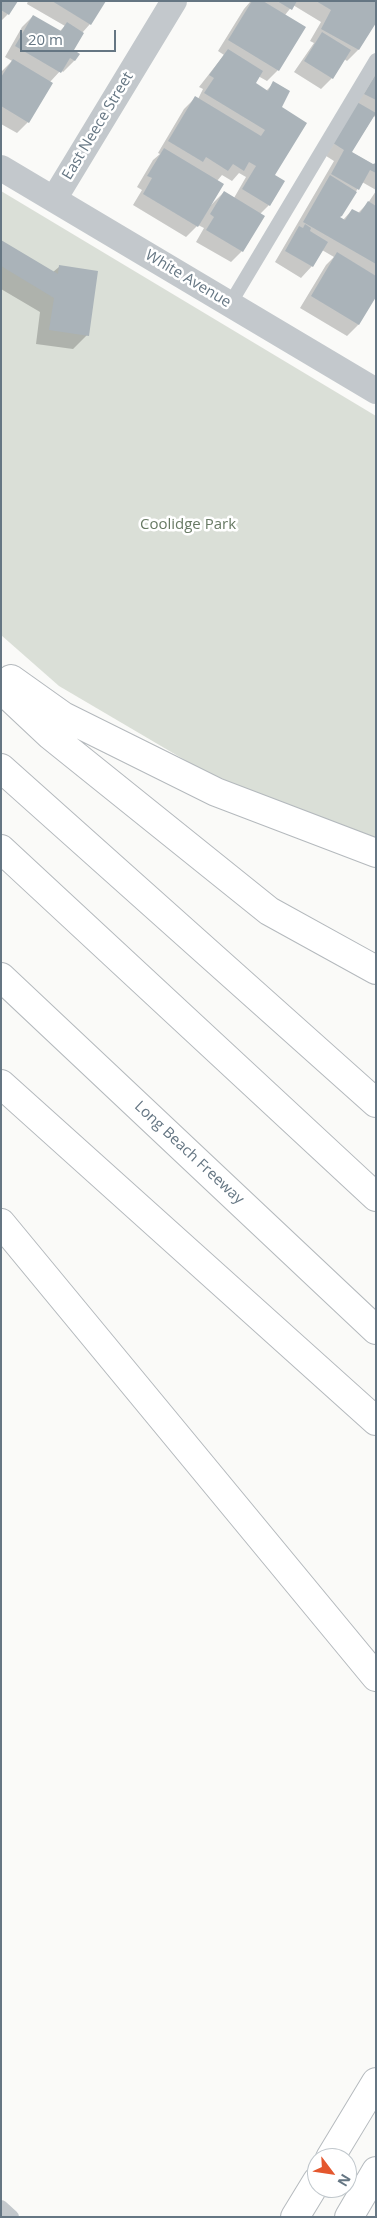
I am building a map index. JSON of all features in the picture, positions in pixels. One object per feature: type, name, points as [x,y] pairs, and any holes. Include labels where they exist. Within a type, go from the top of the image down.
[{"type":"main road","points":[[1,672],[63,716],[216,792],[376,853]]},
{"type":"main road","points":[[1,689],[50,735],[269,911],[376,970]]},
{"type":"main road","points":[[1,768],[376,1103]]},
{"type":"main road","points":[[1,849],[376,1197]]},
{"type":"main road","name":"Long Beach Freeway","points":[[1,976],[376,1330]]},
{"type":"main road","points":[[1,1084],[376,1421]]},
{"type":"main road","points":[[1,1223],[376,1677]]},
{"type":"main road","points":[[336,2148],[376,2082]]},
{"type":"main road","points":[[349,2217],[376,2172]]},
{"type":"main road","points":[[295,2217],[307,2197]]},
{"type":"street","name":"East Neece Street","points":[[54,199],[174,1]]},
{"type":"street","name":"White Avenue","points":[[1,168],[376,391]]},
{"type":"lane","points":[[230,304],[376,60]]},
{"type":"lane","points":[[1,2207],[12,2217]]},
{"type":"green space","name":"Coolidge Park","points":[[1,191],[376,416],[376,839],[246,796],[59,686],[1,635]]},
{"type":"building","points":[[1,1],[18,1],[9,15],[1,10]]},
{"type":"building","points":[[52,1],[106,1],[91,25]]},
{"type":"building","points":[[252,1],[263,1],[306,27],[279,71],[228,40]]},
{"type":"building","points":[[277,1],[297,1],[292,10]]},
{"type":"building","points":[[316,1],[376,1],[376,23],[359,50],[321,29],[331,10]]},
{"type":"building","points":[[33,15],[61,31],[67,22],[84,33],[74,50],[80,54],[75,61],[70,58],[61,73],[15,46]]},
{"type":"building","points":[[322,32],[351,50],[333,79],[304,61]]},
{"type":"building","points":[[228,49],[263,71],[256,83],[268,91],[273,81],[290,91],[282,107],[307,123],[275,175],[285,181],[270,206],[242,189],[256,166],[249,162],[244,171],[233,164],[228,171],[206,157],[203,162],[168,141],[195,96],[261,136],[265,130],[204,93],[214,78],[209,75]]},
{"type":"building","points":[[13,59],[53,83],[29,123],[1,106],[1,77]]},
{"type":"building","points":[[376,74],[376,100],[364,94]]},
{"type":"building","points":[[357,102],[376,113],[352,152],[373,164],[376,163],[376,173],[370,170],[359,190],[331,174],[344,150],[333,143]]},
{"type":"building","points":[[164,148],[224,184],[198,227],[143,194],[152,178],[147,176]]},
{"type":"building","points":[[330,175],[357,192],[340,217],[345,220],[352,209],[360,213],[368,201],[376,206],[376,264],[303,222]]},
{"type":"building","points":[[224,191],[265,216],[243,252],[206,230],[214,217],[210,214]]},
{"type":"building","points":[[305,224],[311,228],[310,231],[328,242],[313,267],[285,251],[299,226],[303,228]]},
{"type":"building","points":[[1,240],[58,274],[59,265],[98,271],[89,336],[49,330],[54,298],[1,266]]},
{"type":"building","points":[[337,252],[376,276],[376,297],[359,325],[311,296]]}]
